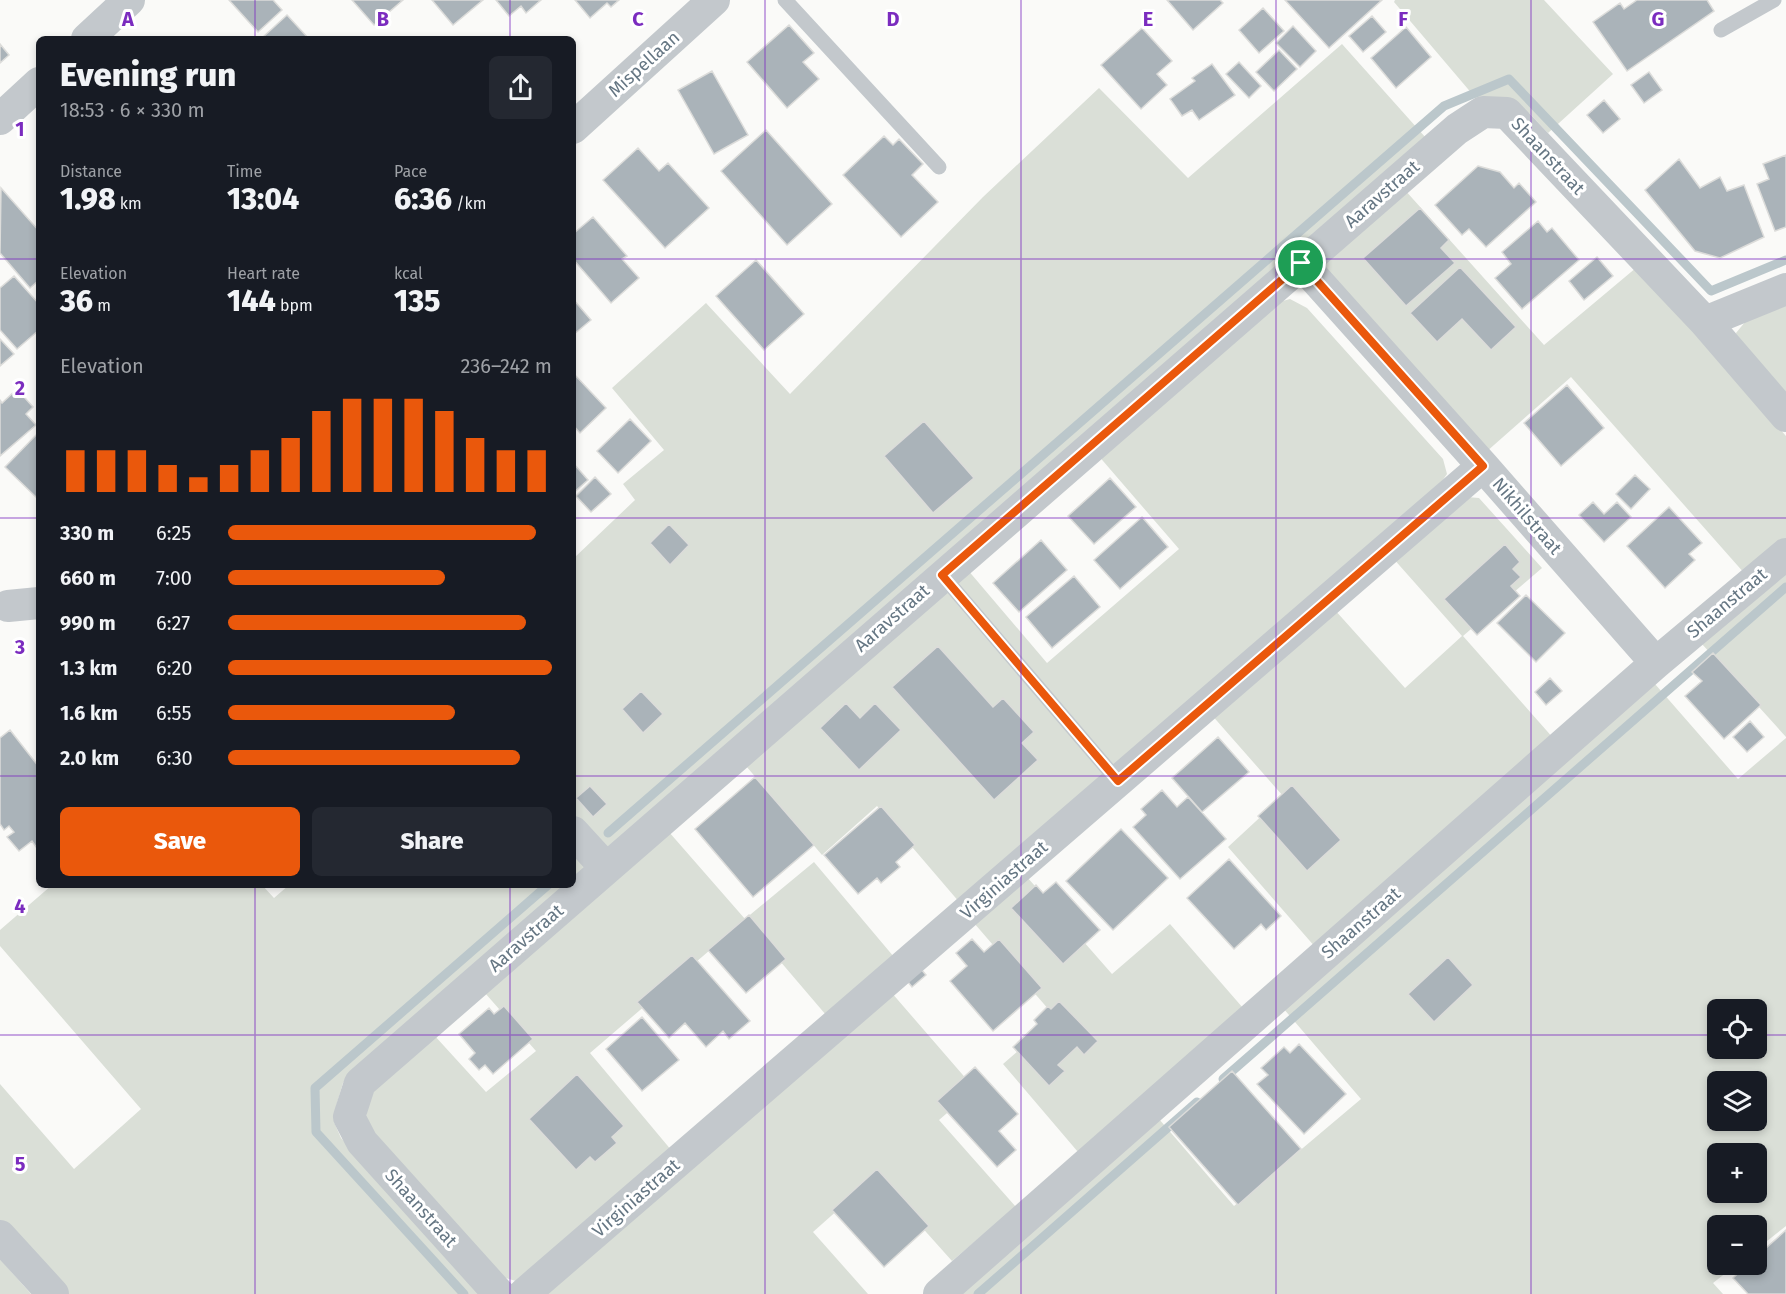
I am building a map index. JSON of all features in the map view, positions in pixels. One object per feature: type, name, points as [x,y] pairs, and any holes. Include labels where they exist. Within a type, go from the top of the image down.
[{"type":"street","points":[[90,36],[129,0]]},
{"type":"street","name":"Mispellaan","points":[[576,125],[714,0]]},
{"type":"street","points":[[0,119],[36,86]]},
{"type":"street","name":"Aaravstraat","points":[[349,1117],[360,1083],[1301,263],[1457,129],[1483,112]]},
{"type":"street","name":"Shaanstraat","points":[[1483,112],[1507,113],[1705,322],[1786,416]]},
{"type":"street","name":"Nikhilstraat","points":[[1301,263],[1656,663]]},
{"type":"street","points":[[1705,322],[1786,289]]},
{"type":"street","name":"Virginiastraat","points":[[525,1294],[1483,466]]},
{"type":"street","name":"Shaanstraat","points":[[939,1294],[1656,663],[1786,554]]},
{"type":"street","points":[[3,605],[36,603]]},
{"type":"street","points":[[576,835],[606,867]]},
{"type":"street","name":"Shaanstraat","points":[[349,1117],[362,1142],[499,1294]]},
{"type":"street","points":[[0,1236],[53,1294]]},
{"type":"lane","points":[[785,0],[939,167]]},
{"type":"lane","points":[[1721,30],[1774,0]]},
{"type":"lane","points":[[942,575],[1118,781]]},
{"type":"shaded area","points":[[1395,0],[1544,0],[1613,74],[1548,133],[1530,114],[1509,103],[1479,102],[1394,2]]},
{"type":"shaded area","points":[[1342,44],[1426,138],[576,877],[576,556],[635,500],[623,484],[664,450],[612,388],[706,303],[790,394],[983,197],[1099,88],[1188,178]]},
{"type":"shaded area","points":[[1404,189],[1544,345],[1637,267],[1786,436],[1786,540],[1745,574],[1571,377],[1477,460],[1322,286],[1322,259]]},
{"type":"shaded area","points":[[1290,299],[1307,308],[1443,459],[1447,474],[1435,491],[960,903],[877,806],[822,855],[746,766],[967,569],[1047,663],[1179,549],[1097,454],[1272,304]]},
{"type":"shaded area","points":[[1786,305],[1786,400],[1737,339],[1736,333],[1745,322]]},
{"type":"shaded area","points":[[1467,497],[1479,498],[1542,568],[1463,636],[1554,739],[1316,948],[1228,847],[1283,796],[1210,713],[1334,609],[1405,688],[1462,636],[1392,557]]},
{"type":"shaded area","points":[[1786,573],[1786,737],[1702,644]]},
{"type":"shaded area","points":[[1655,684],[1738,779],[1786,738],[1786,1226],[1767,1241],[1767,1215],[1707,1215],[1707,1275],[1723,1275],[1713,1283],[1723,1294],[959,1294],[1159,1119],[1234,1206],[1361,1099],[1283,1008]]},
{"type":"shaded area","points":[[669,832],[745,919],[814,862],[894,957],[826,1015],[745,920],[590,1053],[672,1151],[516,1281],[502,1277],[365,1122],[370,1092],[434,1035],[486,1092],[536,1051],[485,993]]},
{"type":"shaded area","points":[[1027,877],[1112,974],[1170,924],[1243,1008],[1078,1152],[1003,1064],[1056,1018],[974,923]]},
{"type":"shaded area","points":[[49,888],[265,888],[274,898],[286,888],[564,888],[359,1066],[343,1083],[337,1103],[334,1122],[341,1138],[483,1294],[65,1294],[0,1223],[0,1084],[74,1169],[141,1109],[0,946],[0,930]]},
{"type":"shaded area","points":[[891,992],[975,1089],[939,1120],[1016,1207],[952,1261],[876,1176],[813,1232],[868,1294],[542,1294]]},
{"type":"shaded area","points":[[0,1259],[31,1294],[0,1294]]},
{"type":"building","points":[[229,0],[273,0],[282,10],[258,32]]},
{"type":"building","points":[[352,0],[403,0],[374,25]]},
{"type":"building","points":[[432,0],[483,0],[453,25]]},
{"type":"building","points":[[496,0],[541,0],[526,13],[521,6],[509,16]]},
{"type":"building","points":[[575,0],[619,0],[611,7],[607,3],[590,18]]},
{"type":"building","points":[[1167,0],[1220,0],[1223,3],[1193,30]]},
{"type":"building","points":[[1285,0],[1382,0],[1329,48]]},
{"type":"building","points":[[1637,0],[1707,0],[1714,11],[1627,71],[1593,22],[1620,3],[1624,9]]},
{"type":"building","points":[[1263,8],[1284,31],[1259,53],[1239,30]]},
{"type":"building","points":[[287,15],[306,36],[264,36]]},
{"type":"building","points":[[1372,16],[1386,32],[1363,52],[1349,36]]},
{"type":"building","points":[[789,25],[814,53],[803,62],[819,79],[787,108],[747,62]]},
{"type":"building","points":[[1293,26],[1316,51],[1300,67],[1276,43]]},
{"type":"building","points":[[1406,27],[1431,57],[1396,88],[1371,58]]},
{"type":"building","points":[[1142,28],[1172,61],[1157,74],[1167,85],[1141,109],[1101,65]]},
{"type":"building","points":[[0,44],[9,55],[0,63]]},
{"type":"building","points":[[1279,50],[1297,69],[1274,91],[1256,72]]},
{"type":"building","points":[[1239,62],[1261,86],[1249,98],[1226,74]]},
{"type":"building","points":[[1212,64],[1235,95],[1199,120],[1192,110],[1182,116],[1170,99],[1195,81],[1192,78]]},
{"type":"building","points":[[712,71],[748,135],[714,154],[678,90]]},
{"type":"building","points":[[1649,72],[1662,90],[1644,103],[1631,85]]},
{"type":"building","points":[[1604,100],[1620,119],[1603,133],[1587,115]]},
{"type":"building","points":[[766,130],[832,204],[787,245],[721,171]]},
{"type":"building","points":[[884,136],[893,145],[899,139],[923,164],[912,175],[938,202],[901,237],[843,175]]},
{"type":"building","points":[[638,148],[659,171],[668,163],[709,208],[665,248],[603,180]]},
{"type":"building","points":[[1786,155],[1786,227],[1775,231],[1757,184],[1769,179],[1763,164]]},
{"type":"building","points":[[1679,159],[1700,188],[1720,177],[1727,191],[1744,185],[1764,237],[1720,258],[1695,251],[1645,190]]},
{"type":"building","points":[[1478,166],[1500,172],[1514,188],[1519,183],[1536,202],[1486,247],[1469,229],[1462,235],[1435,205]]},
{"type":"building","points":[[1,188],[36,228],[36,283],[30,288],[0,253]]},
{"type":"building","points":[[1420,208],[1449,240],[1441,248],[1455,263],[1406,306],[1363,258]]},
{"type":"building","points":[[593,217],[627,256],[622,259],[639,278],[611,303],[576,262],[576,231]]},
{"type":"building","points":[[1538,221],[1547,232],[1552,228],[1579,260],[1522,309],[1495,278],[1511,264],[1502,252]]},
{"type":"building","points":[[1597,257],[1613,276],[1584,300],[1569,281]]},
{"type":"building","points":[[756,260],[804,314],[764,350],[716,296]]},
{"type":"building","points":[[1460,267],[1516,327],[1491,350],[1462,319],[1437,342],[1410,313]]},
{"type":"building","points":[[14,276],[36,301],[36,333],[17,349],[0,330],[0,288]]},
{"type":"building","points":[[576,302],[591,320],[576,332]]},
{"type":"building","points":[[0,339],[14,354],[0,366]]},
{"type":"building","points":[[576,376],[606,408],[580,433],[576,428]]},
{"type":"building","points":[[1567,385],[1604,428],[1561,466],[1524,423]]},
{"type":"building","points":[[17,389],[33,407],[26,414],[36,425],[0,456],[0,400],[2,403]]},
{"type":"building","points":[[630,419],[651,441],[618,473],[597,451]]},
{"type":"building","points":[[924,421],[974,478],[933,513],[884,456]]},
{"type":"building","points":[[36,435],[36,497],[5,467]]},
{"type":"building","points":[[576,466],[588,480],[576,490]]},
{"type":"building","points":[[1635,475],[1650,489],[1631,509],[1616,494]]},
{"type":"building","points":[[595,477],[611,494],[591,512],[576,496]]},
{"type":"building","points":[[1110,478],[1136,507],[1094,544],[1068,516]]},
{"type":"building","points":[[1593,502],[1604,514],[1617,502],[1631,517],[1604,542],[1579,515]]},
{"type":"building","points":[[1669,507],[1702,543],[1689,554],[1695,560],[1665,588],[1627,546]]},
{"type":"building","points":[[1142,517],[1168,547],[1120,589],[1094,560]]},
{"type":"building","points":[[669,524],[689,545],[670,565],[650,543]]},
{"type":"building","points":[[1041,540],[1067,570],[1019,612],[993,583]]},
{"type":"building","points":[[1505,544],[1520,562],[1513,569],[1521,577],[1511,586],[1520,596],[1477,635],[1444,599]]},
{"type":"building","points":[[1074,576],[1100,607],[1052,648],[1026,617]]},
{"type":"building","points":[[1526,595],[1565,633],[1536,662],[1497,623]]},
{"type":"building","points":[[938,646],[993,707],[1003,698],[1034,732],[1022,743],[1038,760],[994,800],[892,687]]},
{"type":"building","points":[[1713,653],[1761,705],[1724,739],[1685,696],[1702,681],[1692,672]]},
{"type":"building","points":[[1550,678],[1562,691],[1546,705],[1535,692]]},
{"type":"building","points":[[641,691],[663,714],[643,733],[622,709]]},
{"type":"building","points":[[846,703],[860,718],[875,703],[901,730],[859,770],[820,728]]},
{"type":"building","points":[[1750,721],[1764,737],[1747,752],[1733,737]]},
{"type":"building","points":[[10,730],[36,763],[36,847],[32,841],[19,851],[7,837],[14,832],[9,826],[4,830],[0,824],[0,738]]},
{"type":"building","points":[[1218,737],[1249,772],[1202,812],[1172,778]]},
{"type":"building","points":[[755,777],[814,845],[753,897],[695,829]]},
{"type":"building","points":[[1292,785],[1341,840],[1307,871],[1258,816]]},
{"type":"building","points":[[590,786],[607,804],[593,817],[576,798]]},
{"type":"building","points":[[1162,790],[1177,807],[1188,797],[1226,839],[1180,879],[1133,827],[1146,815],[1141,809]]},
{"type":"building","points":[[881,806],[915,845],[896,862],[900,867],[881,883],[877,878],[858,894],[824,855]]},
{"type":"building","points":[[1121,829],[1168,878],[1113,930],[1066,881]]},
{"type":"building","points":[[1229,859],[1281,916],[1266,930],[1261,924],[1234,949],[1187,898]]},
{"type":"building","points":[[1056,882],[1100,930],[1063,964],[1011,908],[1036,885],[1043,893]]},
{"type":"building","points":[[749,915],[786,959],[746,993],[708,950]]},
{"type":"building","points":[[972,939],[984,952],[999,939],[1042,988],[993,1031],[950,981],[967,966],[956,953]]},
{"type":"building","points":[[692,955],[750,1021],[729,1039],[723,1031],[706,1047],[685,1023],[669,1038],[637,1002]]},
{"type":"building","points":[[1448,957],[1473,985],[1434,1022],[1408,994]]},
{"type":"building","points":[[915,962],[926,975],[912,987],[901,973]]},
{"type":"building","points":[[1059,1001],[1098,1041],[1084,1055],[1077,1047],[1058,1065],[1065,1071],[1049,1086],[1013,1047],[1037,1024],[1034,1020],[1048,1006],[1051,1009]]},
{"type":"building","points":[[504,1006],[533,1039],[493,1074],[485,1065],[479,1070],[469,1059],[475,1053],[459,1034],[489,1008],[494,1014]]},
{"type":"building","points":[[642,1017],[679,1060],[642,1091],[606,1049]]},
{"type":"building","points":[[1299,1044],[1346,1094],[1304,1134],[1257,1084],[1268,1075],[1261,1068],[1284,1047],[1290,1053]]},
{"type":"building","points":[[975,1067],[1018,1114],[999,1131],[1016,1150],[997,1167],[937,1101]]},
{"type":"building","points":[[1232,1071],[1301,1149],[1238,1205],[1169,1127]]},
{"type":"building","points":[[577,1074],[624,1126],[612,1137],[617,1143],[595,1162],[590,1157],[576,1170],[529,1119]]},
{"type":"building","points":[[877,1169],[929,1226],[884,1267],[832,1210]]},
{"type":"building","points":[[1786,1230],[1786,1294],[1748,1294],[1733,1278],[1736,1275],[1767,1275],[1767,1247]]},
{"type":"waterway","points":[[608,833],[1444,106],[1509,79],[1711,291],[1786,260]]},
{"type":"waterway","points":[[1223,1079],[1786,587]]},
{"type":"waterway","points":[[464,1294],[316,1132],[315,1088],[545,888]]},
{"type":"waterway","points":[[978,1294],[1197,1102]]},
{"type":"route","points":[[1301,263],[1483,466],[1118,781],[942,575],[1301,263]]}]
